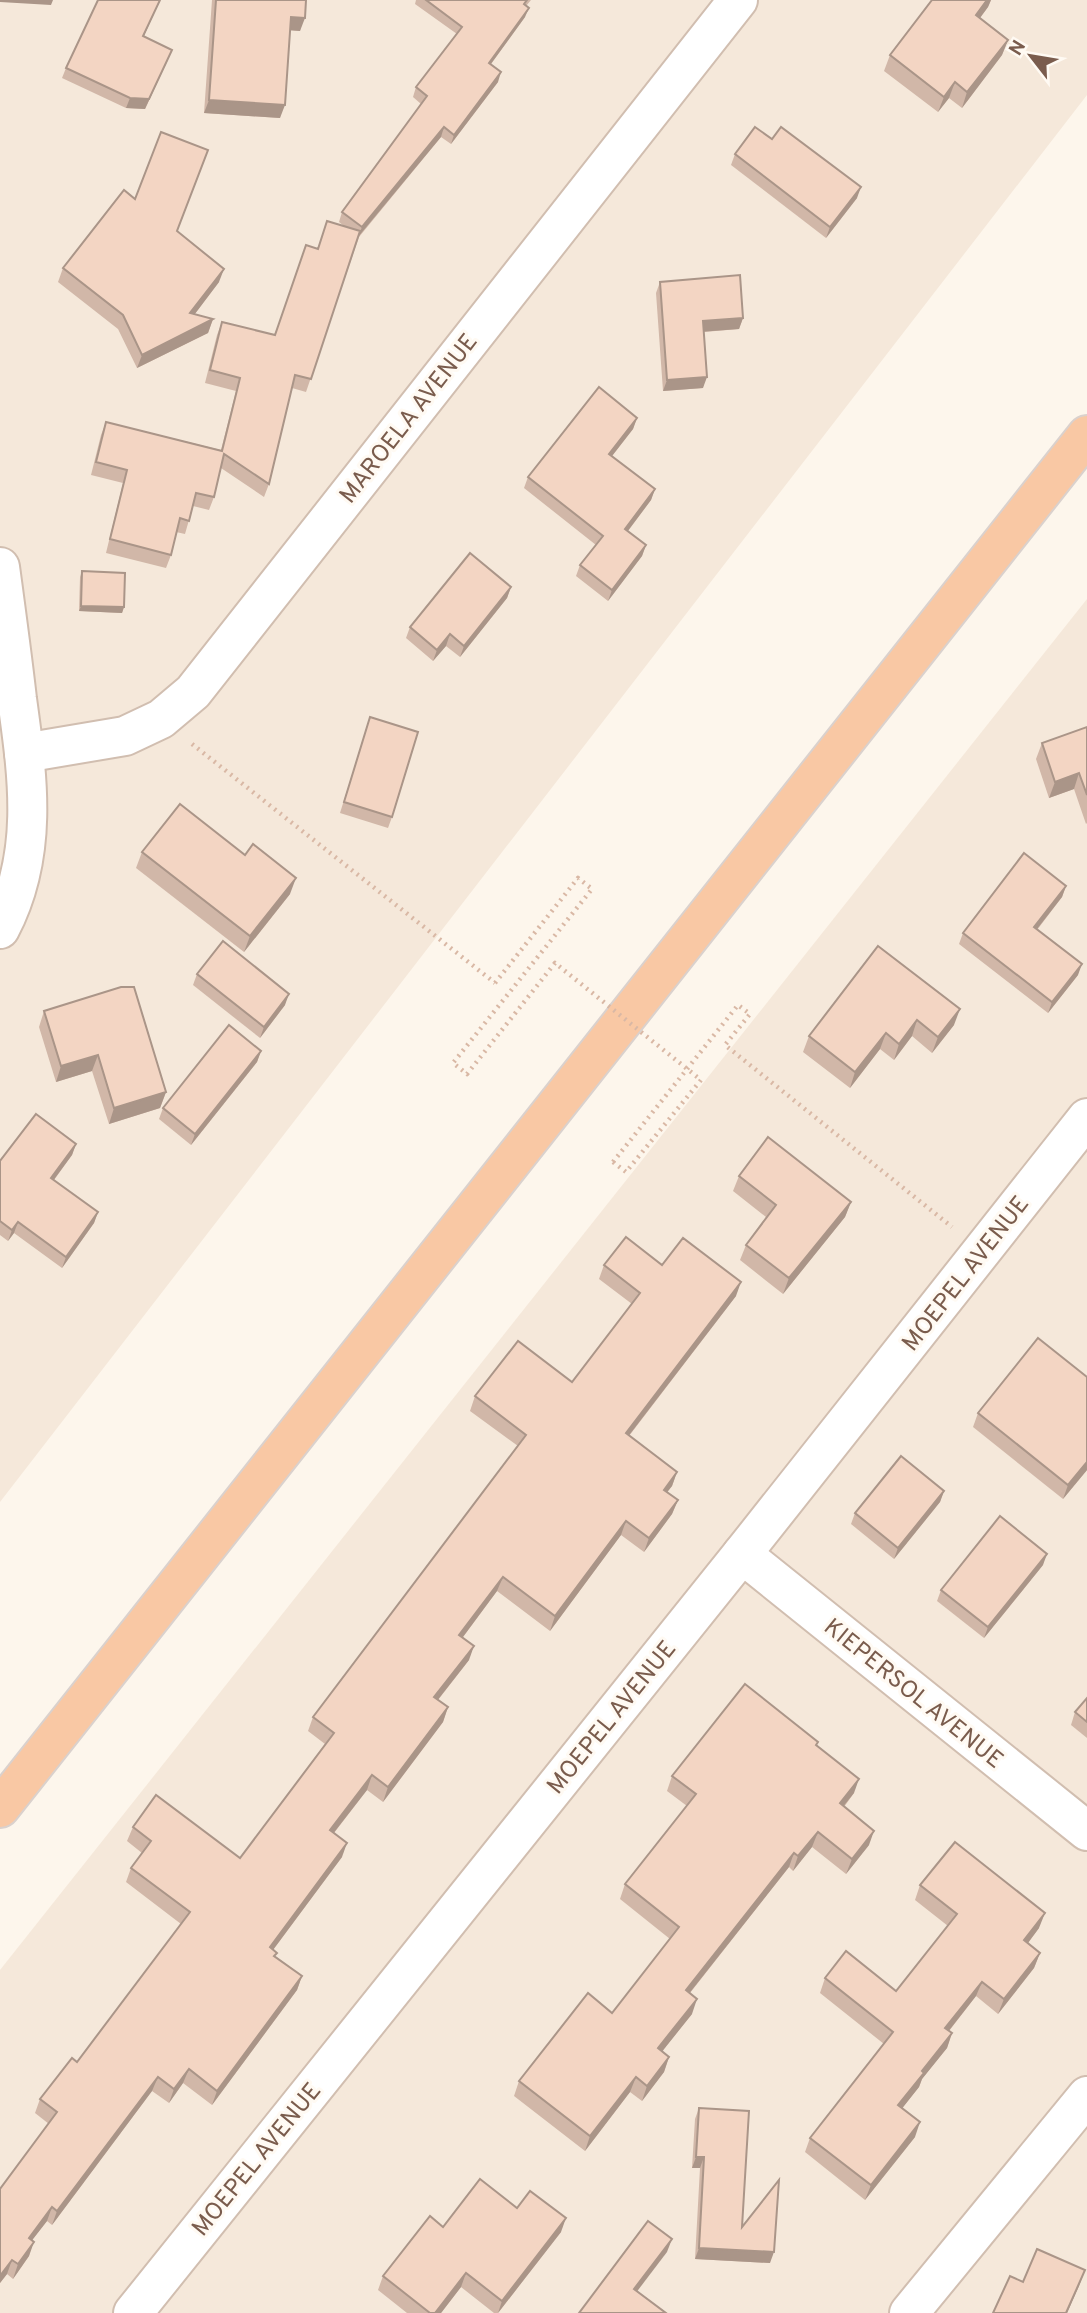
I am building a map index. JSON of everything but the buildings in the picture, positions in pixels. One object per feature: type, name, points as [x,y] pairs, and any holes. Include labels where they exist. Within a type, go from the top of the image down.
[{"type":"highway","points":[[0,1808],[1087,435]]},
{"type":"street","name":"MAROELA AVENUE","points":[[24,753],[125,736],[161,719],[193,692],[738,0]]},
{"type":"street","points":[[0,567],[27,776],[27,831],[20,880],[0,929]]},
{"type":"street","name":"MOEPEL AVENUE","points":[[133,2313],[983,1252],[1087,1118]]},
{"type":"street","name":"KIEPERSOL AVENUE","points":[[741,1554],[1087,1831]]},
{"type":"street","points":[[909,2313],[1087,2096]]},
{"type":"path","points":[[161,719],[495,983],[578,878],[592,889],[453,1063],[467,1074],[555,963],[566,971],[638,1030],[670,1055],[680,1063],[690,1071],[701,1080],[626,1172],[613,1161],[671,1088],[680,1078],[688,1068],[696,1057],[705,1047],[738,1005],[750,1014],[725,1045],[983,1252]]},
{"type":"shaded area","points":[[0,0],[1087,0],[1087,95],[0,1502]]},
{"type":"shaded area","points":[[1087,599],[1087,2313],[0,2313],[0,1970]]}]
